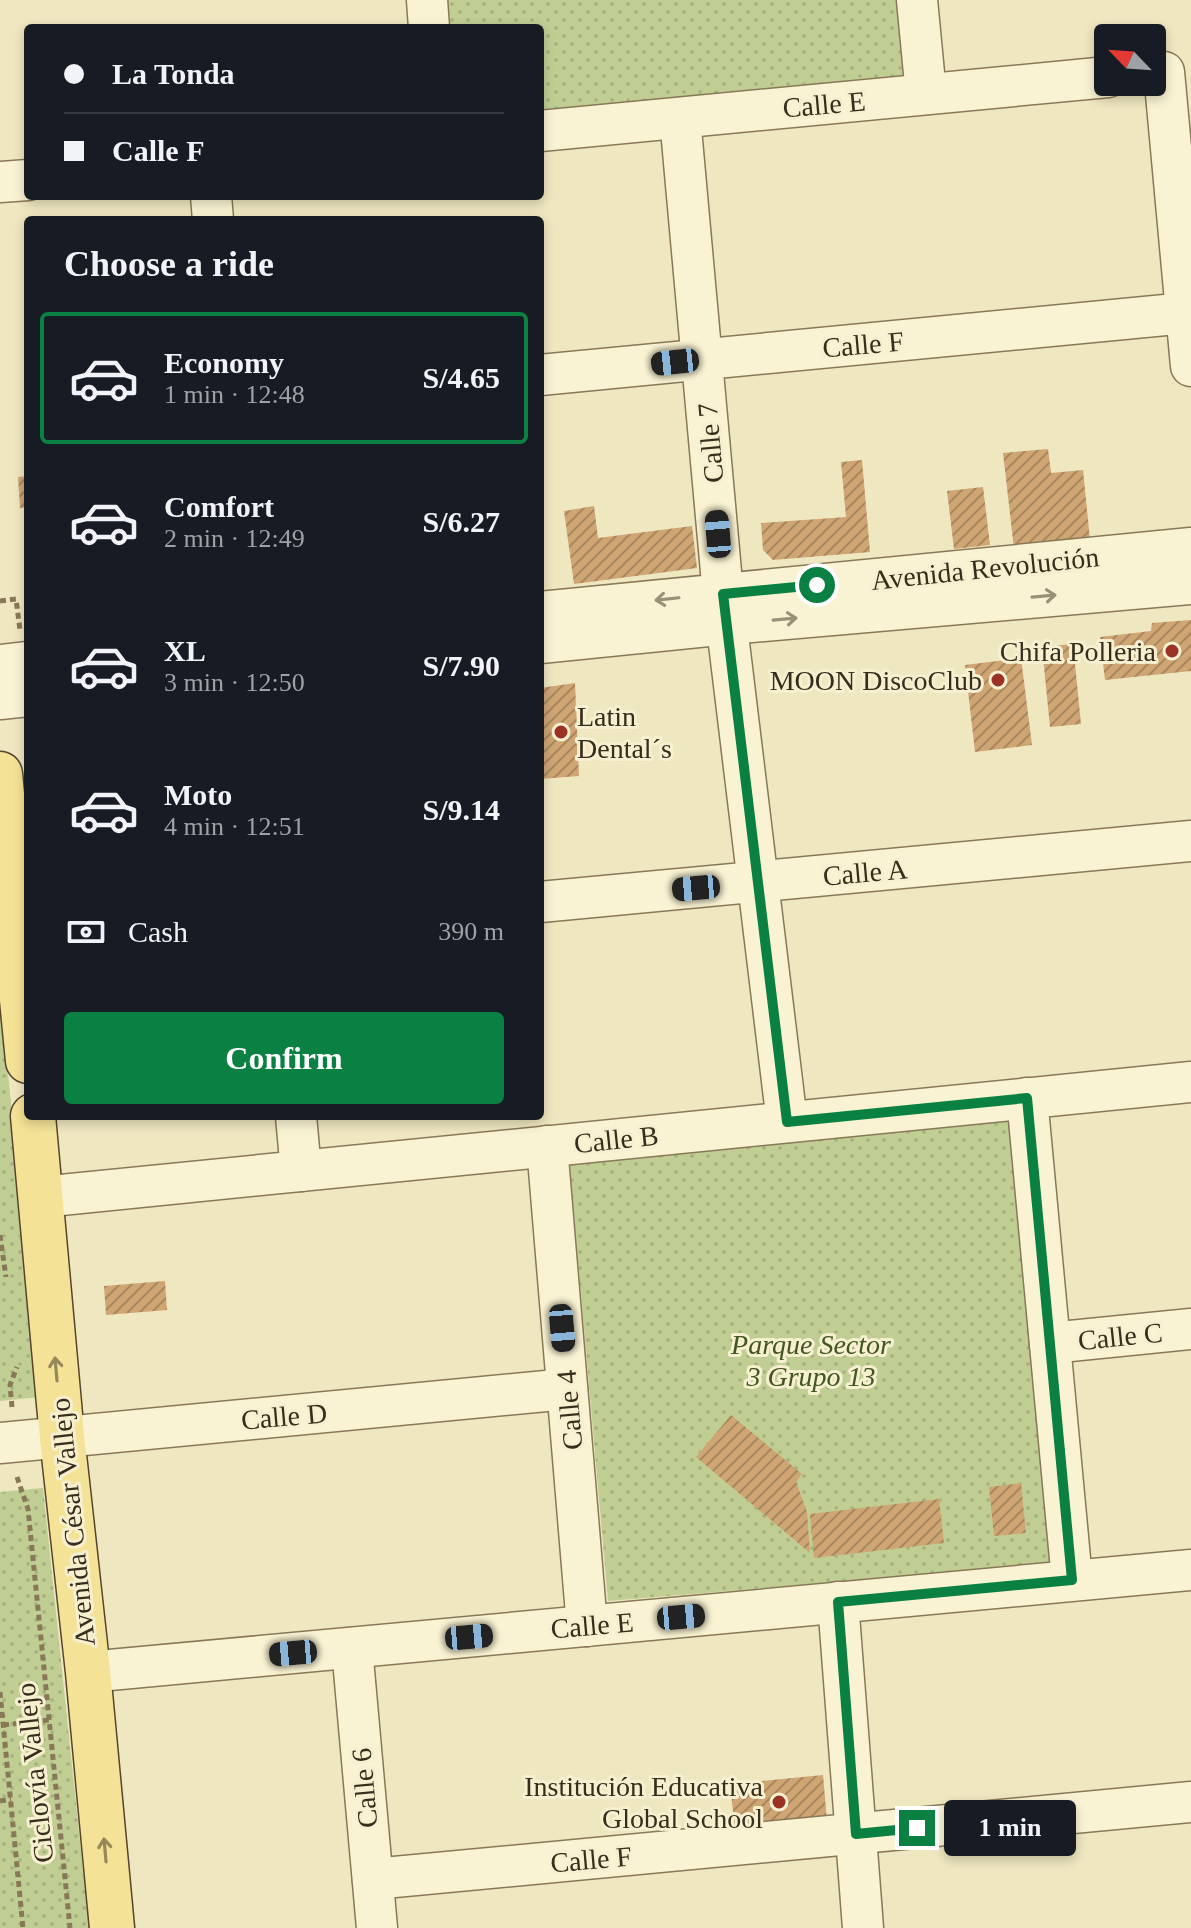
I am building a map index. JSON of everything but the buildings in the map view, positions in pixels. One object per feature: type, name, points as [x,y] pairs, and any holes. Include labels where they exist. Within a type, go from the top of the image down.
[{"type":"main road","points":[[0,774],[24,1020]]},
{"type":"main road","name":"Avenida César Vallejo","points":[[33,1120],[112,1928]]},
{"type":"street","points":[[427,0],[429,24]]},
{"type":"street","points":[[917,0],[926,94]]},
{"type":"street","points":[[1169,71],[1191,366]]},
{"type":"street","name":"Calle E","points":[[544,131],[1094,78]]},
{"type":"street","name":"Calle 7","points":[[680,118],[726,609],[787,1122]]},
{"type":"street","points":[[0,182],[24,180]]},
{"type":"street","name":"Calle F","points":[[544,375],[1186,313]]},
{"type":"street","name":"Avenida Revolución","points":[[544,642],[726,609],[1191,548]]},
{"type":"street","name":"Avenida Revolución","points":[[544,612],[726,609],[1191,584]]},
{"type":"street","points":[[0,665],[24,662]]},
{"type":"street","points":[[0,699],[24,696]]},
{"type":"street","name":"Calle A","points":[[544,902],[1191,841]]},
{"type":"street","name":"Calle B","points":[[41,1197],[1191,1082]]},
{"type":"street","points":[[1027,1098],[1072,1580]]},
{"type":"street","points":[[296,1120],[301,1171]]},
{"type":"street","name":"Calle 4","points":[[547,1146],[587,1626]]},
{"type":"street","name":"Calle C","points":[[1050,1343],[1191,1329]]},
{"type":"street","name":"Calle D","points":[[7,1442],[567,1389]]},
{"type":"street","name":"Calle E","points":[[88,1672],[1191,1570]]},
{"type":"street","points":[[838,1602],[863,1928]]},
{"type":"street","name":"Calle 6","points":[[352,1648],[377,1928]]},
{"type":"street","name":"Calle F","points":[[373,1879],[1191,1802]]},
{"type":"path","points":[[0,1235],[7,1280]]},
{"type":"path","name":"Ciclovía Vallejo","points":[[17,1366],[10,1385],[7,1442],[28,1509],[70,1928]]},
{"type":"path","points":[[0,1692],[23,1928]]},
{"type":"path","points":[[3,1725],[92,1716]]},
{"type":"path","points":[[0,1801],[11,1799]]},
{"type":"green space","points":[[447,0],[903,0],[911,82],[544,115],[544,24],[450,24]]},
{"type":"green space","points":[[0,1013],[40,1397],[0,1401]]},
{"type":"green space","name":"Parque Sector 3 Grupo 13","points":[[1014,1117],[1055,1564],[608,1601],[569,1158]]},
{"type":"green space","points":[[43,1488],[89,1928],[0,1928],[0,1492]]},
{"type":"place","name":"Chifa Polleria","points":[[1172,651]]},
{"type":"place","name":"MOON DiscoClub","points":[[998,680]]},
{"type":"place","name":"Latin Dental´s","points":[[561,732]]},
{"type":"place","name":"Institución Educativa Global School","points":[[779,1802]]},
{"type":"route","points":[[817,585],[723,594],[787,1122],[1027,1098],[1072,1580],[838,1602],[856,1834],[917,1828]]}]
